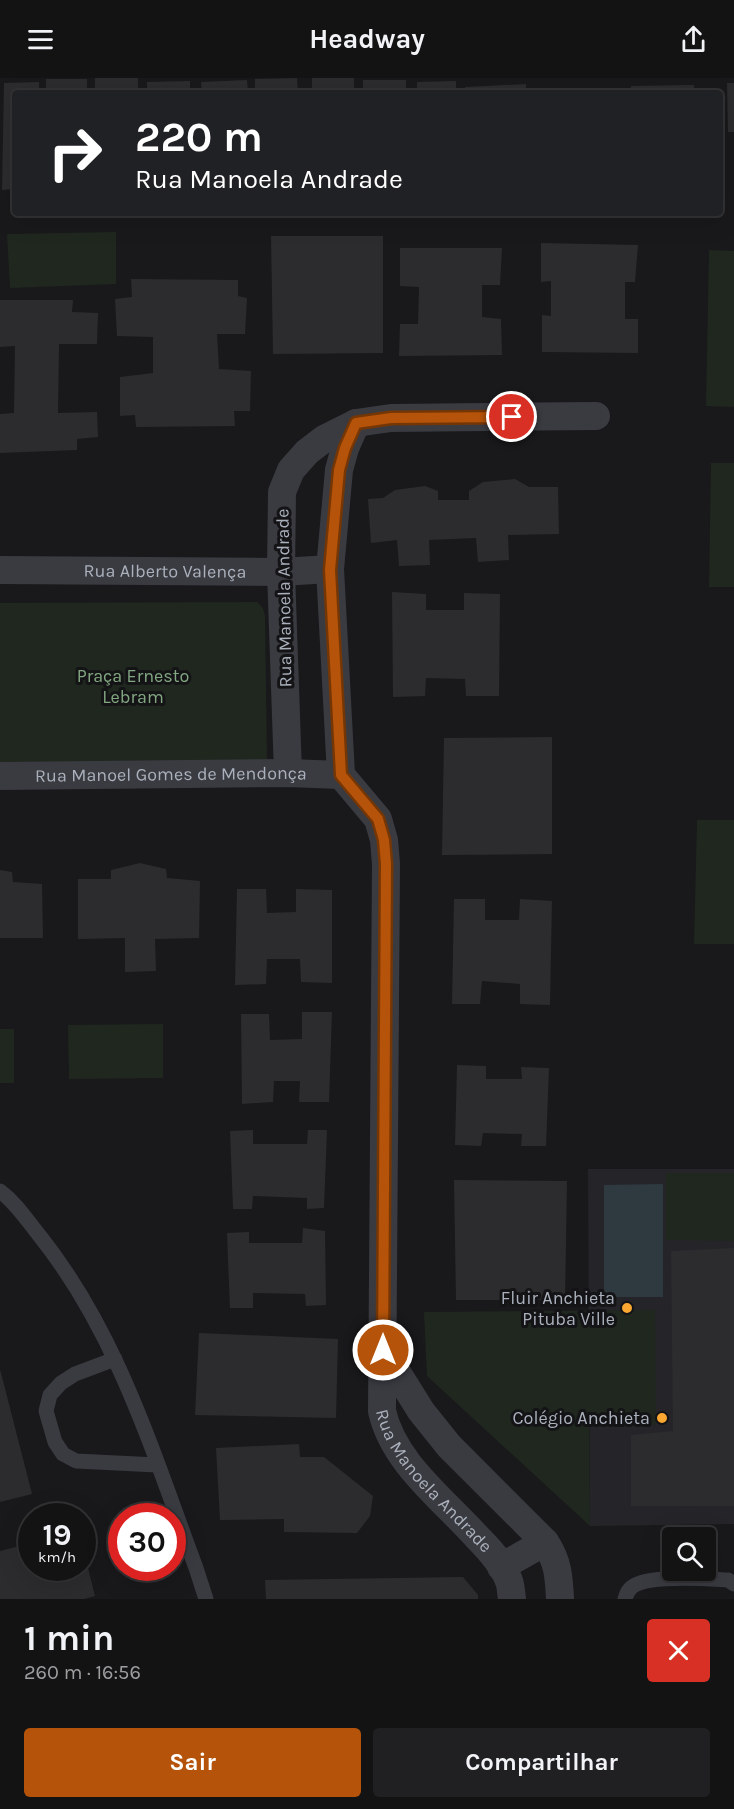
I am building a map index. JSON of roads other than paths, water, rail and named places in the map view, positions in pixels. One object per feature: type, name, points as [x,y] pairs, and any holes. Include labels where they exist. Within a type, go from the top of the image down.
[{"type":"street","name":"Rua Manoela Andrade","points":[[288,773],[281,572],[282,492],[291,470],[307,452],[324,439],[356,423],[391,418],[597,416]]},
{"type":"street","points":[[341,775],[330,570],[339,470],[345,448],[356,423]]},
{"type":"street","name":"Rua Alberto Valença","points":[[0,570],[281,572],[330,570]]},
{"type":"street","name":"Rua Manoel Gomes de Mendonça","points":[[0,776],[288,773],[341,775]]},
{"type":"street","name":"Rua Manoela Andrade","points":[[341,775],[378,819],[384,840],[386,864],[382,1411],[386,1428],[394,1444],[419,1476],[491,1551],[509,1581],[512,1599]]},
{"type":"street","name":"Rua Manoela Andrade","points":[[383,1350],[421,1411],[449,1446],[555,1556],[560,1577],[560,1599]]},
{"type":"street","name":"Rua Manoela Andrade","points":[[501,1567],[544,1542]]},
{"type":"lane","points":[[0,1191],[12,1200],[53,1252],[93,1314],[115,1359],[206,1599]]},
{"type":"lane","points":[[115,1359],[75,1374],[61,1383],[50,1395],[46,1411],[55,1442],[63,1454],[76,1461],[157,1465]]},
{"type":"lane","points":[[625,1599],[632,1587],[641,1582],[675,1578],[728,1580],[734,1584]]},
{"type":"place","name":"Fluir Anchieta Pituba Ville","points":[[627,1308]]},
{"type":"place","name":"Colégio Anchieta","points":[[662,1418]]},
{"type":"park label","name":"Praça Ernesto Lebram","points":[[133,686]]}]
